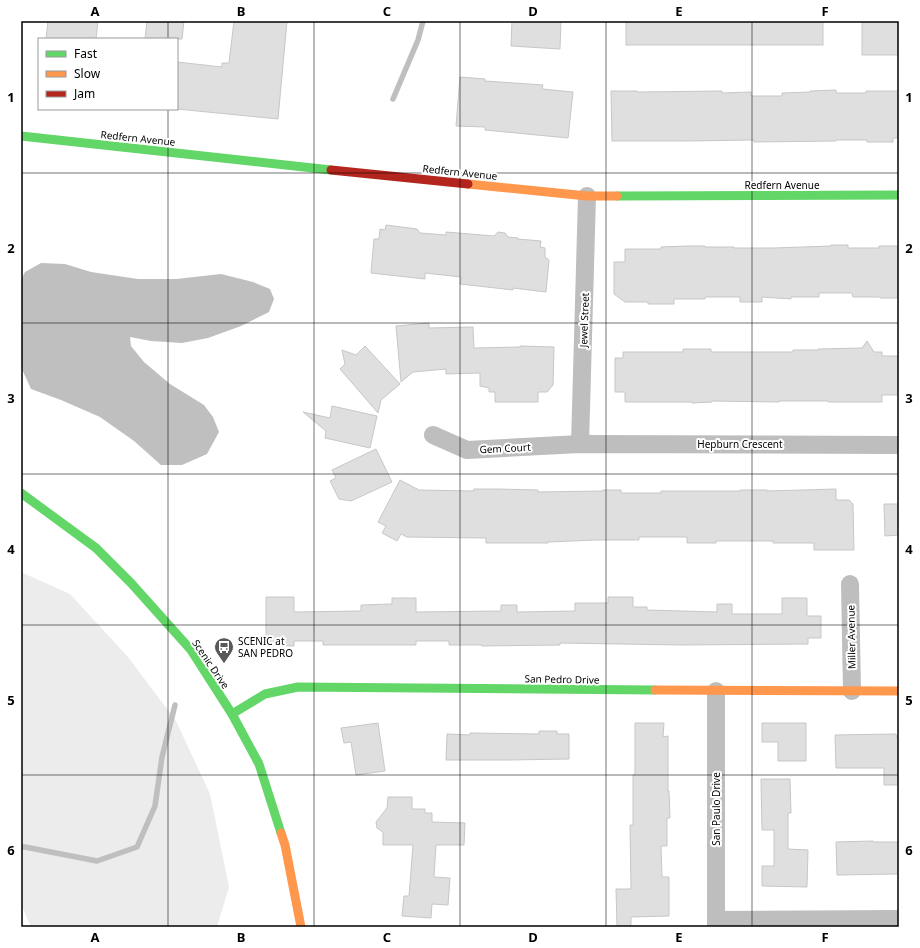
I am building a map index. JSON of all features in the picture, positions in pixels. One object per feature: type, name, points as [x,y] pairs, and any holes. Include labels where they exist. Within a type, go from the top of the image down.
[{"type":"street","name":"Redfern Avenue","points":[[21,136],[587,196],[899,195]]},
{"type":"street","name":"Jewel Street","points":[[580,444],[587,196]]},
{"type":"street","name":"Gem Court","points":[[433,435],[467,450],[580,444]]},
{"type":"street","name":"Hepburn Crescent","points":[[580,444],[899,445]]},
{"type":"street","name":"Scenic Drive","points":[[21,493],[96,548],[191,650],[232,714],[259,764],[285,845],[301,927]]},
{"type":"street","name":"Miller Avenue","points":[[850,584],[852,691]]},
{"type":"street","name":"San Pedro Drive","points":[[232,714],[265,694],[298,687],[716,691],[899,690]]},
{"type":"street","name":"San Paulo Drive","points":[[716,691],[716,923]]},
{"type":"street","points":[[716,923],[899,919]]},
{"type":"shaded area","points":[[41,263],[65,264],[91,272],[138,279],[176,279],[221,274],[253,282],[270,289],[274,299],[269,312],[241,326],[208,338],[182,343],[151,341],[130,337],[131,346],[144,362],[170,384],[204,405],[213,417],[219,432],[207,454],[182,465],[161,465],[134,441],[100,417],[31,389],[21,367],[21,280],[25,272]]},
{"type":"shaded area","points":[[21,572],[70,594],[128,657],[176,721],[210,794],[229,887],[217,927],[31,927],[21,904]]},
{"type":"building","points":[[48,21],[98,21],[96,38],[46,38]]},
{"type":"building","points":[[147,21],[184,21],[182,39],[145,38]]},
{"type":"building","points":[[234,21],[287,21],[278,119],[178,109],[178,62],[222,67],[222,63],[229,63]]},
{"type":"building","points":[[512,21],[561,21],[560,49],[511,46]]},
{"type":"building","points":[[626,21],[823,21],[823,45],[626,45]]},
{"type":"building","points":[[862,21],[899,21],[899,55],[862,55]]},
{"type":"building","points":[[460,77],[485,79],[485,81],[543,85],[542,89],[573,92],[568,138],[485,130],[485,127],[456,126]]},
{"type":"building","points":[[836,90],[836,93],[899,91],[899,138],[893,138],[893,142],[867,142],[867,140],[754,142],[754,140],[612,141],[611,91],[722,91],[722,93],[751,92],[751,96],[782,96],[782,93]]},
{"type":"building","points":[[386,225],[417,229],[420,233],[446,235],[446,232],[494,236],[498,232],[505,233],[508,237],[541,241],[540,247],[545,248],[545,257],[549,260],[546,292],[460,284],[461,277],[425,273],[425,279],[371,273],[374,239],[379,239],[380,229],[385,230]]},
{"type":"building","points":[[848,245],[848,248],[879,248],[879,246],[899,246],[899,298],[853,297],[852,293],[819,293],[819,297],[791,297],[791,299],[762,297],[762,302],[740,302],[740,297],[705,297],[705,299],[674,299],[674,304],[648,304],[648,302],[625,302],[614,294],[614,262],[625,262],[625,249],[661,249],[661,247],[687,246],[774,248]]},
{"type":"building","points":[[429,323],[429,328],[473,327],[474,348],[520,346],[554,347],[553,385],[547,392],[538,392],[538,402],[495,402],[495,392],[489,392],[489,388],[480,386],[480,373],[446,374],[446,369],[413,372],[401,382],[396,326]]},
{"type":"building","points":[[867,341],[874,352],[882,352],[882,356],[899,356],[899,395],[882,395],[882,402],[625,402],[625,392],[615,392],[615,358],[623,358],[623,352],[683,352],[683,349],[711,349],[711,352],[793,352],[793,350],[862,348]]},
{"type":"building","points":[[365,346],[400,384],[381,400],[378,413],[340,369],[345,364],[342,350],[356,355]]},
{"type":"building","points":[[332,406],[377,416],[370,448],[325,438],[326,431],[303,412],[330,418]]},
{"type":"building","points":[[376,449],[392,482],[351,501],[339,499],[330,481],[336,478],[332,470]]},
{"type":"building","points":[[400,480],[419,490],[474,491],[474,489],[497,489],[538,490],[538,492],[621,490],[621,493],[661,493],[661,491],[767,491],[836,489],[836,500],[849,500],[853,504],[854,550],[814,550],[814,543],[773,543],[773,541],[716,541],[716,543],[687,543],[687,537],[639,537],[639,540],[596,540],[548,543],[486,543],[486,538],[407,537],[401,534],[397,541],[382,533],[386,526],[378,522]]},
{"type":"building","points":[[884,504],[899,504],[899,535],[885,536]]},
{"type":"building","points":[[266,597],[294,597],[294,612],[361,611],[361,605],[392,604],[392,598],[416,598],[416,612],[501,611],[501,605],[517,605],[517,612],[575,611],[575,603],[608,603],[608,597],[633,597],[633,607],[647,607],[647,610],[717,612],[717,604],[732,604],[732,614],[782,614],[782,598],[807,598],[807,616],[821,616],[821,638],[808,638],[808,644],[681,645],[560,643],[560,645],[482,646],[449,645],[449,641],[416,641],[416,645],[323,645],[323,641],[294,641],[294,646],[266,645]]},
{"type":"building","points":[[378,723],[385,771],[356,775],[351,742],[344,743],[341,728]]},
{"type":"building","points":[[635,723],[664,723],[663,737],[668,736],[668,791],[670,818],[667,818],[667,846],[661,846],[662,877],[669,877],[669,916],[631,917],[631,927],[617,927],[616,889],[631,889],[630,825],[633,825]]},
{"type":"building","points":[[762,723],[806,723],[806,761],[778,761],[778,742],[762,742]]},
{"type":"building","points":[[539,731],[557,731],[557,734],[569,734],[569,759],[446,760],[447,734],[539,734]]},
{"type":"building","points":[[896,734],[897,738],[899,738],[899,785],[884,785],[884,768],[836,768],[835,735]]},
{"type":"building","points":[[761,779],[790,779],[791,813],[788,813],[788,849],[808,850],[807,887],[762,886],[762,866],[774,866],[774,830],[762,830]]},
{"type":"building","points":[[388,797],[412,797],[412,809],[425,809],[425,813],[432,813],[432,822],[465,823],[464,845],[436,845],[434,877],[450,878],[448,905],[432,904],[431,918],[402,916],[404,896],[409,896],[413,845],[383,845],[383,832],[377,828],[376,822],[387,808]]},
{"type":"building","points":[[836,842],[899,842],[899,874],[837,875]]},
{"type":"waterway","points":[[393,99],[418,40],[423,21]]},
{"type":"waterway","points":[[21,847],[97,861],[137,847],[155,806],[162,757],[175,705]]},
{"type":"traffic: fast","points":[[21,136],[331,170]]},
{"type":"traffic: fast","points":[[617,196],[899,195]]},
{"type":"traffic: fast","points":[[21,493],[96,548],[131,583],[191,650],[232,714],[259,764],[281,833]]},
{"type":"traffic: fast","points":[[232,714],[265,694],[298,687],[655,690]]},
{"type":"traffic: slow","points":[[468,184],[587,196],[617,196]]},
{"type":"traffic: slow","points":[[655,690],[899,691]]},
{"type":"traffic: slow","points":[[281,833],[285,845],[301,927]]},
{"type":"traffic: jam","points":[[331,170],[468,184]]},
{"type":"place","name":"SCENIC at SAN PEDRO","points":[[224,664]]}]
